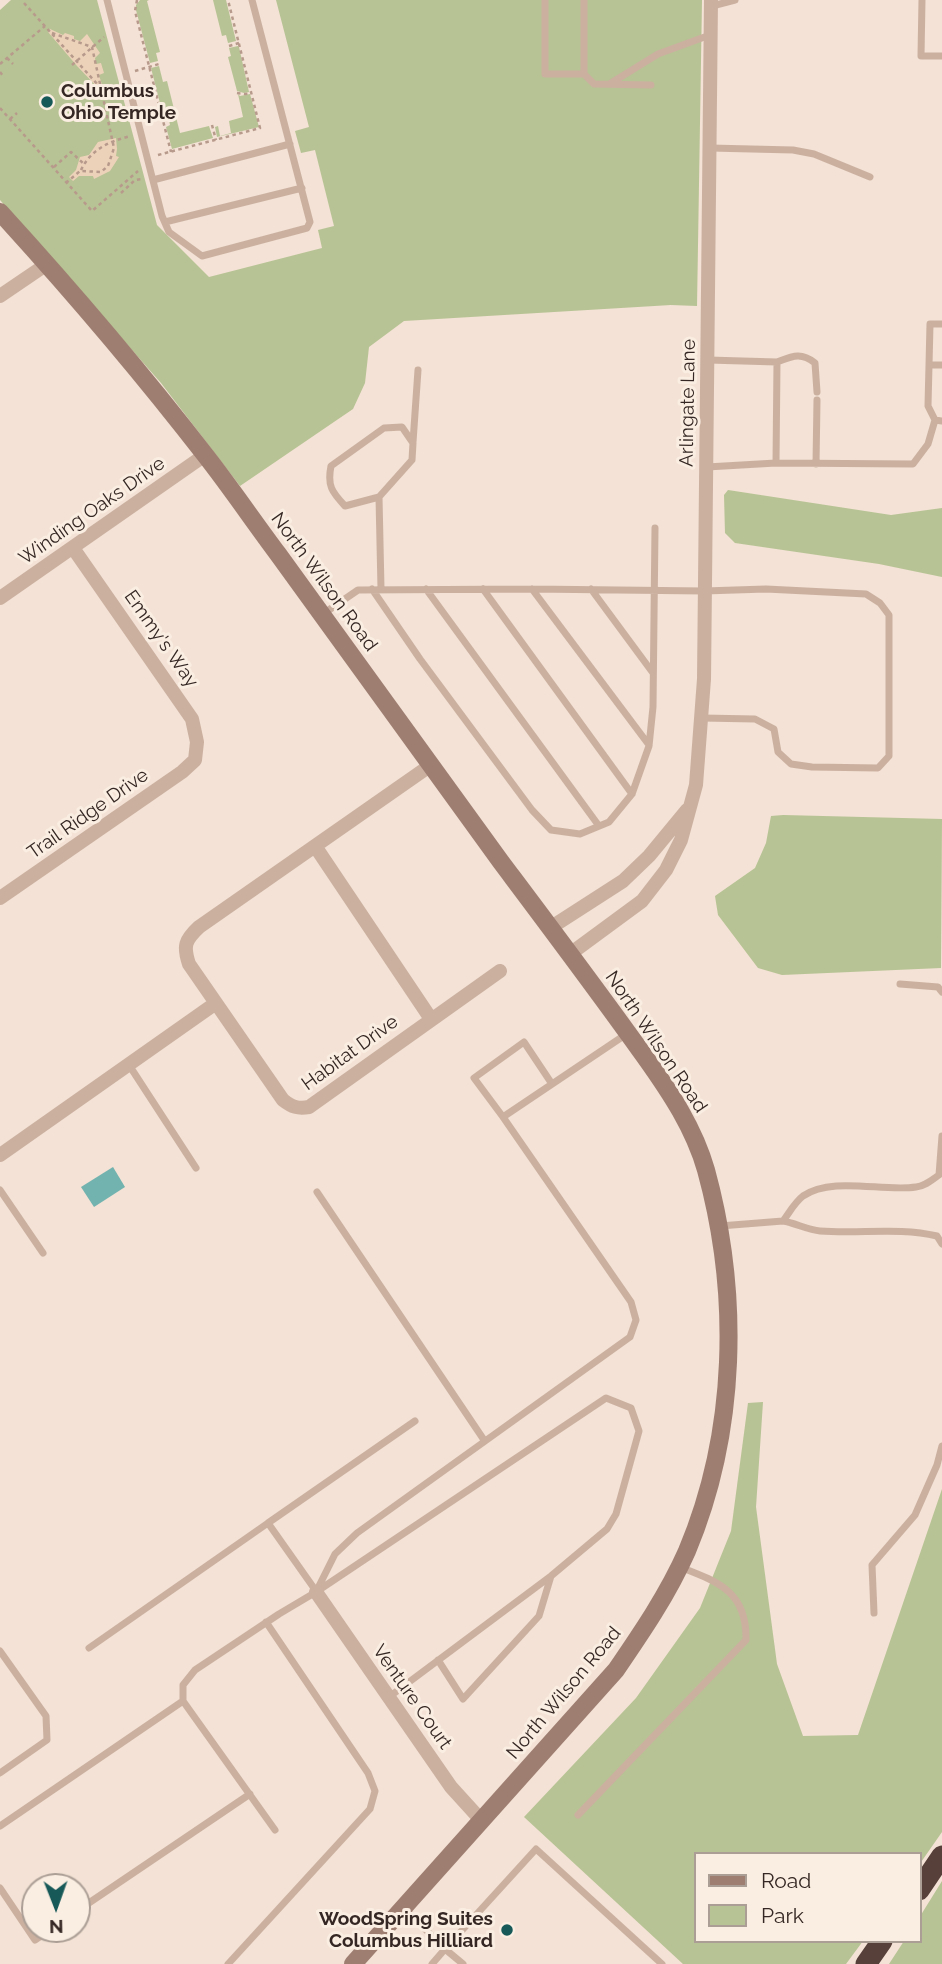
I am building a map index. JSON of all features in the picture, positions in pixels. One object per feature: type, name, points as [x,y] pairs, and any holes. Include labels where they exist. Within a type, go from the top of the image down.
[{"type":"highway","points":[[921,1887],[942,1856]]},
{"type":"highway","points":[[866,1964],[881,1943]]},
{"type":"main road","name":"North Wilson Road","points":[[0,212],[122,349],[205,455],[628,1032],[675,1101],[692,1132],[705,1167],[719,1226],[728,1312],[726,1397],[714,1471],[702,1511],[679,1567],[651,1619],[616,1670],[353,1964]]},
{"type":"street","name":"Arlingate Lane","points":[[570,954],[642,901],[666,870],[681,840],[696,785],[702,718],[711,3]]},
{"type":"street","points":[[0,296],[47,264]]},
{"type":"street","name":"Winding Oaks Drive","points":[[0,597],[205,455]]},
{"type":"street","name":"Emmy's Way","points":[[73,548],[192,719],[197,742],[195,760]]},
{"type":"street","name":"Trail Ridge Drive","points":[[0,898],[182,772],[195,760]]},
{"type":"street","name":"Habitat Drive","points":[[431,765],[188,936],[185,950],[189,964],[283,1100],[300,1109],[309,1107],[499,971]]},
{"type":"street","name":"Arlingate Lane","points":[[550,928],[623,881],[649,856],[691,806]]},
{"type":"street","name":"Habitat Drive","points":[[315,846],[430,1019]]},
{"type":"street","points":[[0,1155],[216,1003]]},
{"type":"street","name":"Venture Court","points":[[316,1592],[451,1787],[481,1821]]},
{"type":"lane","points":[[107,0],[165,222],[169,232],[202,256],[307,229],[310,222],[252,0]]},
{"type":"lane","points":[[545,0],[545,74],[584,75],[594,84],[651,85]]},
{"type":"lane","points":[[584,0],[584,75]]},
{"type":"lane","points":[[711,3],[735,0]]},
{"type":"lane","points":[[922,0],[921,56],[942,56]]},
{"type":"lane","points":[[609,84],[658,54],[711,35]]},
{"type":"lane","points":[[153,180],[290,144]]},
{"type":"lane","points":[[710,148],[793,150],[814,154],[870,177]]},
{"type":"lane","points":[[165,222],[302,188]]},
{"type":"lane","points":[[706,467],[912,464],[928,444],[939,421],[928,406],[929,324],[942,324]]},
{"type":"lane","points":[[708,360],[776,362],[792,356],[806,357],[815,363],[816,464]]},
{"type":"lane","points":[[776,362],[776,464]]},
{"type":"lane","points":[[929,365],[942,365]]},
{"type":"lane","points":[[413,443],[401,427],[384,428],[331,466],[328,481],[337,498],[345,506],[379,497],[412,460],[418,370]]},
{"type":"lane","points":[[379,497],[377,589],[420,659],[532,810],[551,830],[580,834],[609,822],[632,794],[649,746],[654,673],[655,528]]},
{"type":"lane","points":[[322,615],[358,590],[377,589],[766,589],[866,594],[880,603],[888,615],[888,756],[878,768],[790,764],[778,752],[774,729],[755,719],[702,718]]},
{"type":"lane","points":[[426,589],[599,826]]},
{"type":"lane","points":[[483,589],[632,794]]},
{"type":"lane","points":[[532,589],[649,746]]},
{"type":"lane","points":[[591,589],[654,673]]},
{"type":"lane","points":[[900,984],[938,987],[942,992]]},
{"type":"lane","points":[[503,1117],[628,1032]]},
{"type":"lane","points":[[316,1592],[335,1554],[356,1533],[630,1337],[636,1320],[631,1302],[474,1078],[524,1042],[552,1084]]},
{"type":"lane","points":[[129,1065],[196,1168]]},
{"type":"lane","points":[[783,1221],[801,1198],[814,1191],[836,1186],[916,1187],[930,1182],[939,1175],[942,1136]]},
{"type":"lane","points":[[0,1190],[43,1253]]},
{"type":"lane","points":[[317,1192],[484,1440]]},
{"type":"lane","points":[[719,1226],[783,1221],[818,1231],[917,1231],[937,1236],[942,1244]]},
{"type":"lane","points":[[275,1830],[183,1701],[183,1685],[195,1670],[606,1398],[631,1408],[639,1431],[616,1514],[607,1529],[551,1576],[389,1698]]},
{"type":"lane","points":[[89,1648],[415,1421]]},
{"type":"lane","points":[[874,1613],[872,1565],[915,1515],[937,1465],[942,1446]]},
{"type":"lane","points":[[268,1523],[316,1592]]},
{"type":"lane","points":[[578,1815],[746,1640],[746,1623],[740,1607],[728,1590],[679,1567]]},
{"type":"lane","points":[[438,1660],[463,1699],[540,1616],[551,1576]]},
{"type":"lane","points":[[228,1964],[370,1809],[375,1791],[369,1773],[267,1622]]},
{"type":"lane","points":[[0,1651],[46,1716],[47,1740],[0,1773]]},
{"type":"lane","points":[[0,1826],[183,1701]]},
{"type":"lane","points":[[91,1902],[250,1794]]},
{"type":"lane","points":[[432,1964],[536,1849],[662,1964]]},
{"type":"lane","points":[[0,1888],[21,1919]]},
{"type":"lane","points":[[404,1908],[463,1964]]},
{"type":"path","points":[[137,0],[134,5],[171,152],[260,128],[228,0]]},
{"type":"path","points":[[24,3],[99,87]]},
{"type":"path","points":[[0,64],[45,26]]},
{"type":"path","points":[[52,33],[92,47]]},
{"type":"path","points":[[72,65],[106,34]]},
{"type":"path","points":[[229,46],[239,43]]},
{"type":"path","points":[[80,172],[102,172],[112,158],[113,140],[92,47]]},
{"type":"path","points":[[7,58],[13,64]]},
{"type":"path","points":[[135,71],[159,64]]},
{"type":"path","points":[[0,72],[4,76]]},
{"type":"path","points":[[237,93],[252,93]]},
{"type":"path","points":[[0,108],[92,211],[140,169]]},
{"type":"path","points":[[10,119],[17,113]]},
{"type":"path","points":[[212,125],[216,140]]},
{"type":"path","points":[[67,182],[80,172],[98,150],[113,140],[131,136]]},
{"type":"path","points":[[54,167],[71,152],[84,164]]},
{"type":"path","points":[[121,193],[135,180],[142,179]]},
{"type":"green space","points":[[11,0],[97,0],[157,225],[209,277],[322,248],[318,230],[334,226],[315,150],[301,153],[295,131],[309,127],[276,0],[702,0],[697,306],[671,305],[404,321],[369,347],[365,383],[353,409],[240,486],[161,383],[0,200],[0,10]]},
{"type":"green space","points":[[140,0],[149,0],[147,1],[160,52],[156,53],[158,61],[150,63],[136,10]]},
{"type":"green space","points":[[213,0],[226,0],[236,41],[228,43],[226,35],[222,36]]},
{"type":"green space","points":[[238,46],[249,92],[244,93],[237,91],[228,57],[231,56],[229,48]]},
{"type":"green space","points":[[159,66],[163,82],[167,81],[180,133],[209,126],[213,138],[172,149],[166,127],[170,125],[167,110],[162,111],[151,68]]},
{"type":"green space","points":[[238,94],[250,94],[259,127],[217,137],[215,127],[218,126],[220,136],[231,133],[229,121],[243,117]]},
{"type":"green space","points":[[728,490],[891,515],[942,508],[942,577],[879,564],[735,543],[725,533],[724,495]]},
{"type":"green space","points":[[771,816],[942,819],[941,968],[782,975],[758,968],[718,915],[715,896],[755,868],[766,843]]},
{"type":"green space","points":[[763,1402],[756,1507],[777,1664],[803,1736],[858,1735],[942,1489],[942,1832],[921,1862],[921,1852],[694,1852],[694,1943],[862,1943],[846,1964],[683,1964],[524,1817],[636,1698],[700,1608],[731,1531],[748,1403]]},
{"type":"green space","points":[[942,1881],[942,1964],[889,1964],[903,1943],[921,1943],[921,1915]]},
{"type":"shaded area","points":[[50,29],[63,35],[65,33],[74,36],[74,39],[80,41],[87,34],[100,53],[95,58],[96,64],[101,63],[104,73],[99,75],[103,88],[99,89],[77,66],[48,32]]},
{"type":"shaded area","points":[[116,138],[116,156],[119,157],[110,171],[94,179],[93,176],[79,176],[73,181],[69,177],[76,170],[80,157],[89,155],[98,142]]},
{"type":"water","points":[[113,1167],[125,1187],[94,1207],[81,1187]]},
{"type":"place","name":"Columbus Ohio Temple","points":[[47,102]]},
{"type":"place","name":"WoodSpring Suites Columbus Hilliard","points":[[507,1930]]}]
